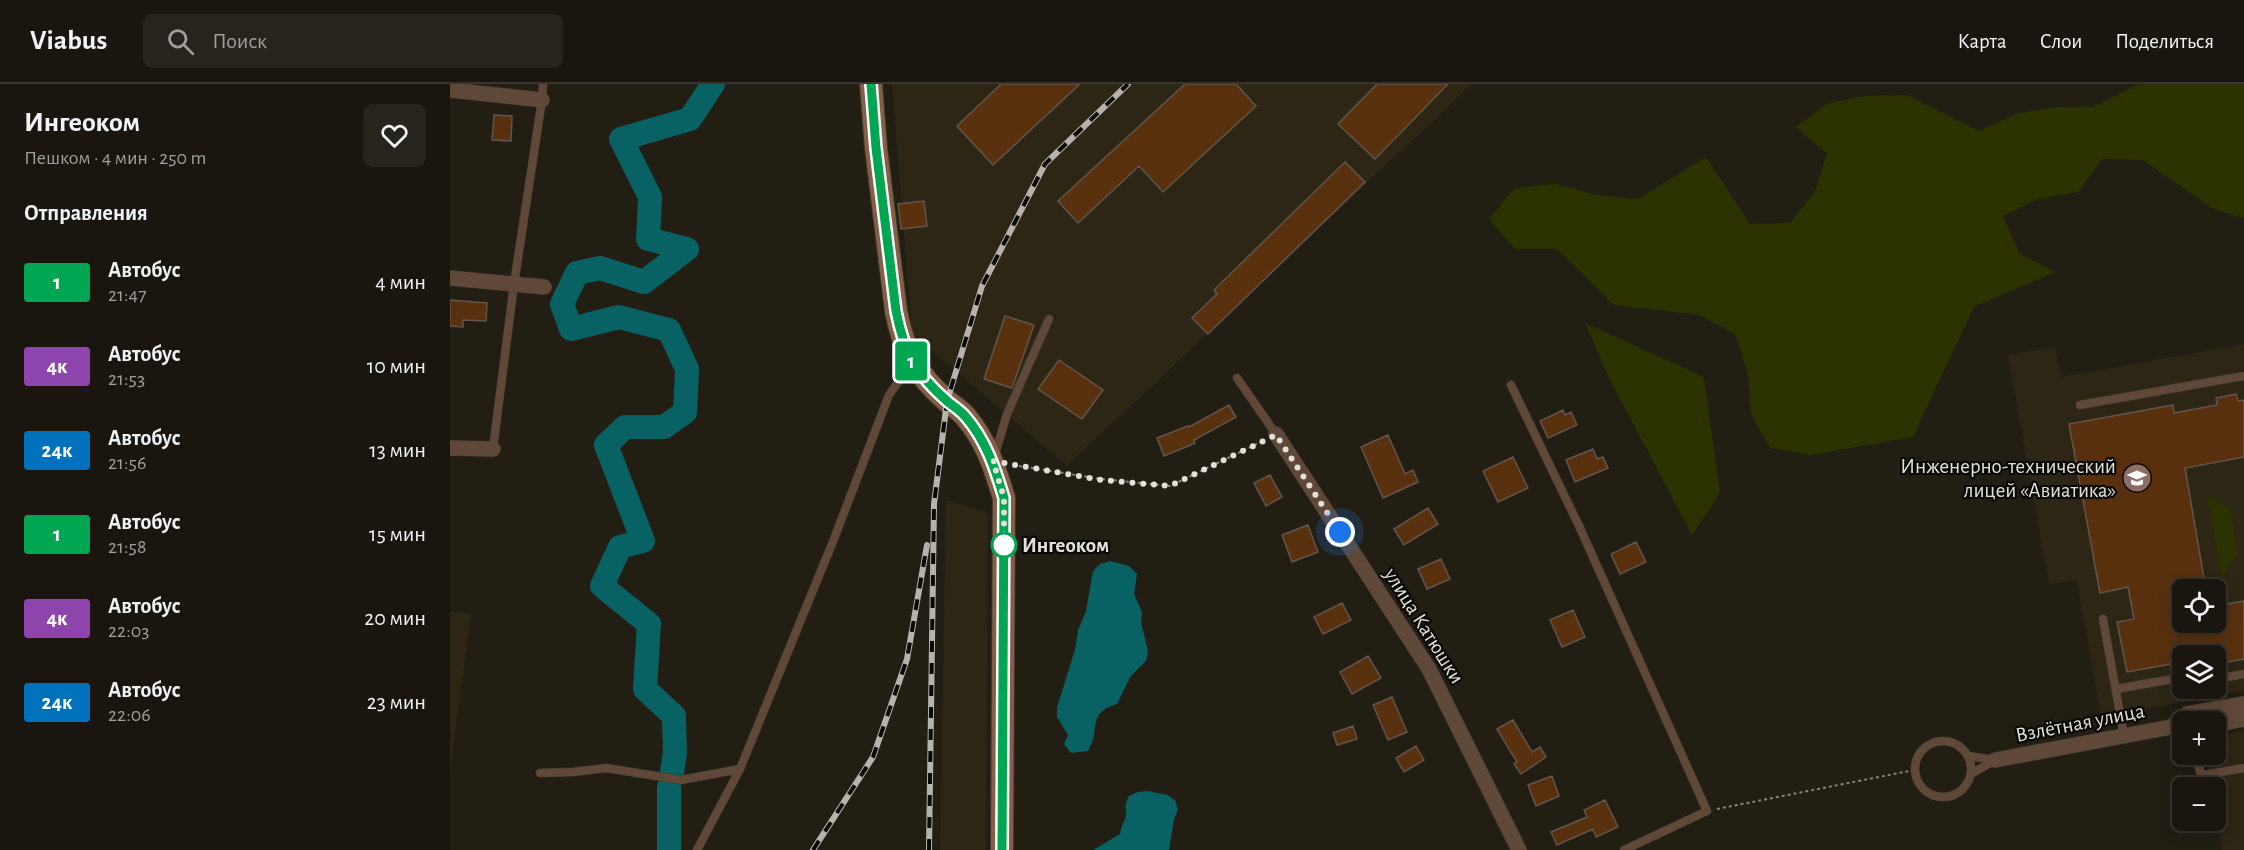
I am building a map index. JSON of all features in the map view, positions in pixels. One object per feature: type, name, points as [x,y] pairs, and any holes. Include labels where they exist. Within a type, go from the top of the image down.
[{"type":"main road","points":[[871,84],[876,148],[896,311],[902,337],[912,363],[947,401],[964,414],[980,436],[993,461],[1004,498],[1002,850]]},
{"type":"street","points":[[450,90],[542,92]]},
{"type":"street","points":[[450,278],[544,287]]},
{"type":"street","name":"улица Катюшки","points":[[1276,435],[1430,669],[1519,850]]},
{"type":"street","points":[[450,448],[493,449]]},
{"type":"street","name":"Взлётная улица","points":[[2204,711],[2244,704]]},
{"type":"street","points":[[2226,722],[2244,719]]},
{"type":"street","name":"Взлётная улица","points":[[1995,760],[2172,729]]},
{"type":"lane","points":[[493,449],[542,92]]},
{"type":"lane","points":[[993,461],[1007,414],[1049,319]]},
{"type":"lane","points":[[697,850],[740,769],[834,539],[889,396],[912,363]]},
{"type":"lane","points":[[2080,405],[2244,376]]},
{"type":"lane","points":[[1237,378],[1276,435]]},
{"type":"lane","points":[[1511,385],[1580,528],[1707,812],[1624,850]]},
{"type":"lane","points":[[2103,619],[2124,736]]},
{"type":"lane","points":[[2226,677],[2244,674]]},
{"type":"lane","points":[[2116,689],[2172,679]]},
{"type":"lane","points":[[1935,742],[1954,743],[1968,756],[1995,760],[1971,774],[1962,790],[1945,797],[1928,793],[1916,779],[1914,770],[1920,752],[1935,742]]},
{"type":"lane","points":[[1968,756],[1971,774]]},
{"type":"lane","points":[[2198,765],[2200,772],[2204,775],[2244,768]]},
{"type":"lane","points":[[540,773],[606,768],[681,780],[740,769]]},
{"type":"path","points":[[993,461],[1101,480],[1170,486],[1276,435]]},
{"type":"path","points":[[1707,812],[1914,770]]},
{"type":"shaded area","points":[[892,84],[1472,84],[1067,466],[912,333]]},
{"type":"shaded area","name":"Инженерно-технический лицей «Авиатика»","points":[[2244,344],[2244,691],[2226,694],[2226,645],[2172,645],[2172,699],[2200,699],[2101,717],[2077,580],[2049,584],[2008,355],[2055,347],[2061,377]]},
{"type":"shaded area","points":[[946,500],[988,513],[986,850],[940,850]]},
{"type":"shaded area","points":[[450,611],[471,614],[450,772]]},
{"type":"shaded area","points":[[2244,731],[2244,850],[2222,850],[2219,831],[2226,831],[2226,777],[2209,777],[2207,765],[2226,765],[2226,734]]},
{"type":"green space","points":[[2139,84],[2244,84],[2244,218],[2213,209],[2143,160],[2102,159],[2078,192],[2038,199],[2003,216],[2019,253],[2055,272],[1974,307],[1913,437],[1811,455],[1770,448],[1751,414],[1748,374],[1736,335],[1700,315],[1614,305],[1557,249],[1515,249],[1489,219],[1515,188],[1555,184],[1597,195],[1638,199],[1706,157],[1750,224],[1790,223],[1815,192],[1827,154],[1796,127],[1828,103],[1866,96],[1907,95],[1979,131],[2016,114],[2055,107],[2093,107]]},
{"type":"green space","points":[[1585,323],[1704,377],[1720,493],[1692,535],[1608,376]]},
{"type":"green space","points":[[2207,494],[2230,509],[2238,553],[2222,576]]},
{"type":"water","points":[[1110,561],[1129,566],[1137,574],[1134,594],[1142,612],[1141,622],[1148,651],[1146,661],[1130,677],[1117,704],[1101,712],[1088,751],[1071,753],[1064,744],[1068,735],[1057,717],[1057,707],[1075,650],[1078,630],[1086,611],[1093,571],[1100,564]]},
{"type":"water","points":[[1148,791],[1167,795],[1175,800],[1178,810],[1174,819],[1169,850],[1093,850],[1120,834],[1129,796]]},
{"type":"building","points":[[1001,84],[1080,84],[993,165],[957,126]]},
{"type":"building","points":[[1185,84],[1236,84],[1256,106],[1163,192],[1139,166],[1078,223],[1058,201]]},
{"type":"building","points":[[1377,84],[1448,84],[1375,159],[1338,124]]},
{"type":"building","points":[[494,115],[512,116],[511,141],[492,140]]},
{"type":"building","points":[[1345,162],[1365,182],[1208,334],[1192,318],[1217,294],[1214,290]]},
{"type":"building","points":[[924,201],[927,226],[901,229],[898,204]]},
{"type":"building","points":[[450,300],[487,303],[486,321],[463,320],[463,327],[450,326]]},
{"type":"building","points":[[1005,316],[1034,325],[1012,388],[984,379]]},
{"type":"building","points":[[1059,360],[1103,390],[1082,419],[1038,389]]},
{"type":"building","points":[[2236,394],[2238,401],[2244,400],[2244,457],[2185,468],[2204,579],[2172,579],[2172,633],[2226,633],[2226,604],[2244,601],[2244,659],[2226,662],[2226,645],[2172,645],[2172,664],[2127,672],[2117,622],[2134,619],[2128,587],[2100,593],[2069,424],[2173,405],[2174,413],[2217,405],[2216,398]]},
{"type":"building","points":[[1229,405],[1236,417],[1194,440],[1195,443],[1164,456],[1157,438],[1189,427]]},
{"type":"building","points":[[1563,410],[1565,415],[1571,412],[1577,425],[1548,438],[1540,421]]},
{"type":"building","points":[[1388,435],[1405,474],[1413,470],[1418,482],[1383,498],[1361,447]]},
{"type":"building","points":[[1593,449],[1597,459],[1603,457],[1608,468],[1575,482],[1566,460]]},
{"type":"building","points":[[1513,457],[1528,488],[1498,502],[1483,471]]},
{"type":"building","points":[[1270,475],[1282,497],[1266,506],[1254,483]]},
{"type":"building","points":[[1428,508],[1438,524],[1404,545],[1394,529]]},
{"type":"building","points":[[1308,525],[1318,552],[1292,562],[1282,535]]},
{"type":"building","points":[[1636,542],[1646,562],[1620,574],[1611,554]]},
{"type":"building","points":[[1441,559],[1450,579],[1427,589],[1418,569]]},
{"type":"building","points":[[1342,603],[1351,620],[1323,634],[1314,617]]},
{"type":"building","points":[[1573,610],[1585,637],[1562,647],[1550,620]]},
{"type":"building","points":[[1368,656],[1381,678],[1352,694],[1340,672]]},
{"type":"building","points":[[1392,697],[1407,732],[1388,740],[1373,705]]},
{"type":"building","points":[[1513,720],[1532,752],[1540,747],[1546,757],[1521,774],[1514,764],[1517,762],[1497,729]]},
{"type":"building","points":[[1353,726],[1357,739],[1337,745],[1333,733]]},
{"type":"building","points":[[1416,746],[1424,760],[1404,772],[1396,758]]},
{"type":"building","points":[[1552,776],[1559,796],[1536,806],[1528,785]]},
{"type":"building","points":[[1605,800],[1618,827],[1596,837],[1593,829],[1557,845],[1551,832],[1587,817],[1584,810]]},
{"type":"waterway","points":[[672,772],[675,753],[674,716],[645,689],[649,624],[602,586],[620,547],[643,541],[606,445],[625,427],[664,427],[685,412],[687,369],[669,330],[619,317],[571,329],[562,304],[577,273],[600,268],[644,282],[687,249],[648,239],[650,197],[621,139],[690,119],[713,84]]},
{"type":"waterway","points":[[669,787],[669,850]]},
{"type":"railway","points":[[929,850],[934,504],[947,401],[982,286],[1045,164],[1128,84]]},
{"type":"railway","points":[[813,850],[873,757],[907,659],[927,545]]},
{"type":"bus line","name":"1","points":[[871,84],[876,148],[896,311],[902,337],[912,363],[947,401],[964,414],[980,436],[993,461],[1004,498],[1002,850]]},
{"type":"place","name":"Инженерно-технический лицей «Авиатика»","points":[[2137,478]]},
{"type":"place","name":"Ингеоком","points":[[1004,545]]},
{"type":"route","points":[[1004,545],[1004,498],[993,461],[1101,480],[1170,486],[1276,435],[1340,532]]}]
